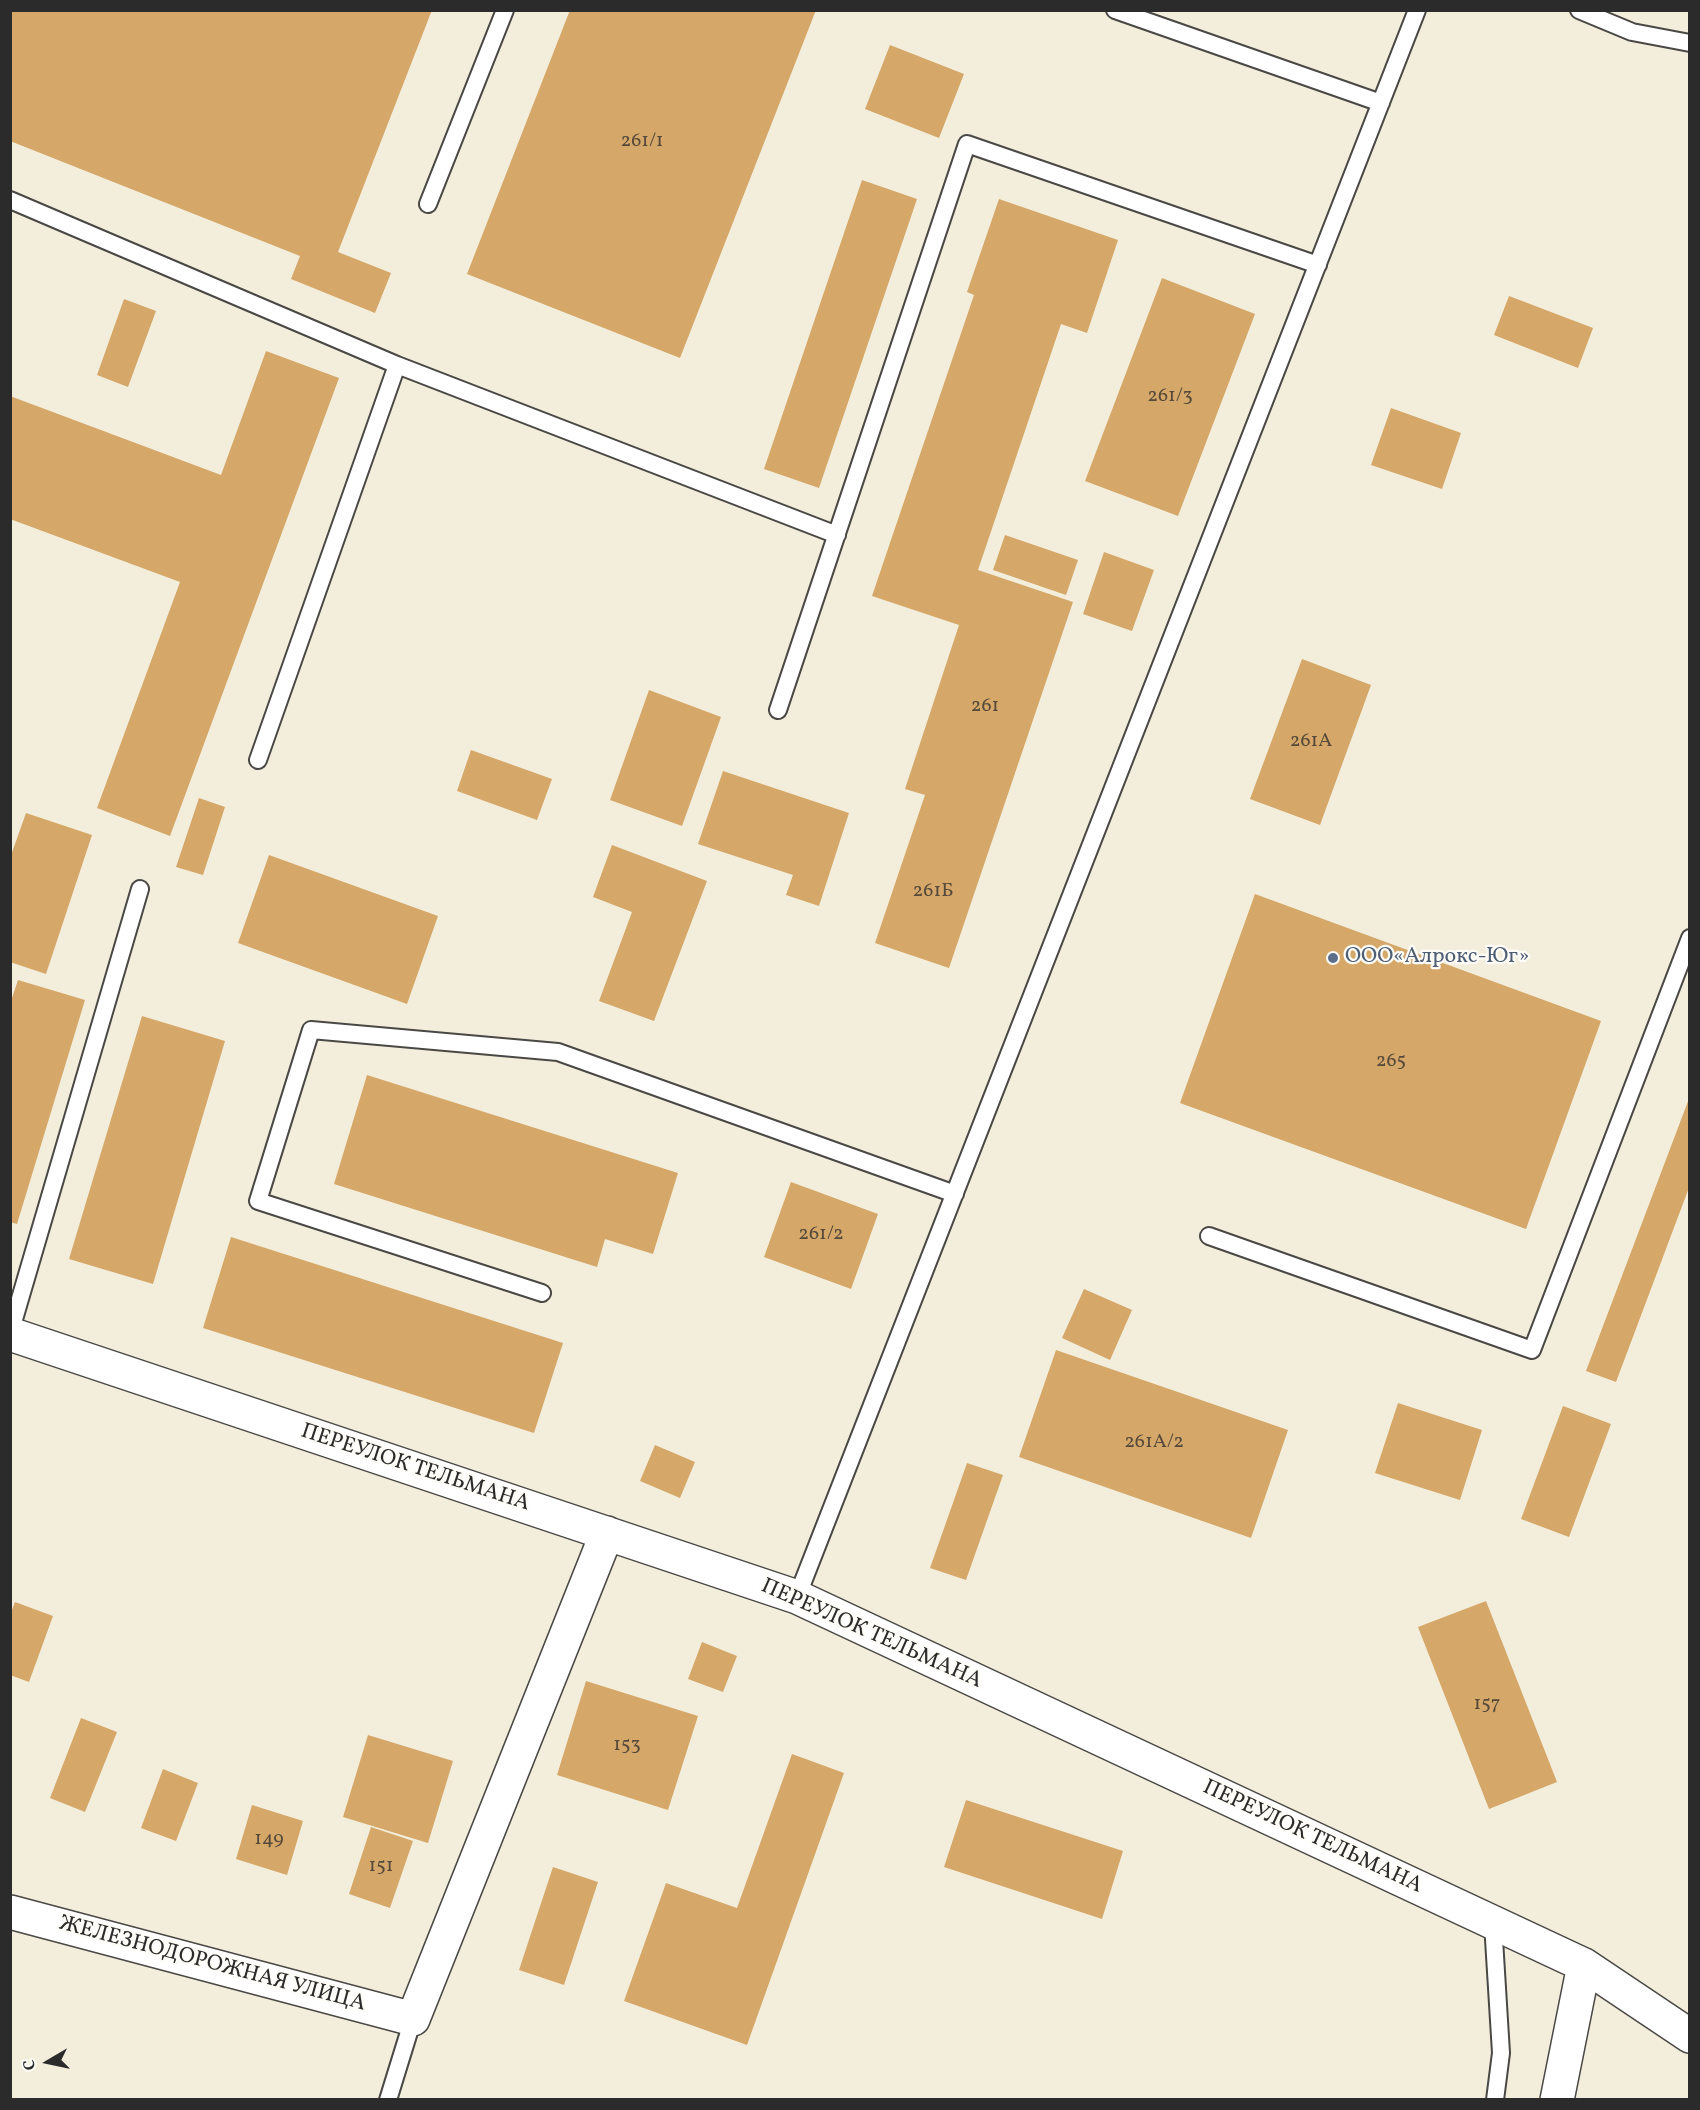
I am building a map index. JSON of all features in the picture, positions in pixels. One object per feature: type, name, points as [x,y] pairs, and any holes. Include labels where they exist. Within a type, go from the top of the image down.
[{"type":"street","name":"ПЕРЕУЛОК ТЕЛЬМАНА","points":[[10,1334],[797,1598],[1584,1965],[1689,2036]]},
{"type":"street","points":[[413,2019],[607,1533]]},
{"type":"street","name":"ЖЕЛЕЗНОДОРОЖНАЯ УЛИЦА","points":[[10,1912],[413,2019]]},
{"type":"street","points":[[1557,2100],[1584,1965]]},
{"type":"lane","points":[[428,204],[505,10]]},
{"type":"lane","points":[[1115,10],[1381,103]]},
{"type":"lane","points":[[797,1598],[1417,10]]},
{"type":"lane","points":[[1579,10],[1632,32],[1689,43]]},
{"type":"lane","points":[[778,710],[968,144],[1318,265]]},
{"type":"lane","points":[[10,200],[397,365],[837,535]]},
{"type":"lane","points":[[258,760],[397,365]]},
{"type":"lane","points":[[10,1334],[141,889]]},
{"type":"lane","points":[[1209,1236],[1532,1350],[1689,938]]},
{"type":"lane","points":[[542,1293],[258,1201],[311,1030],[558,1052],[955,1194]]},
{"type":"lane","points":[[1493,1923],[1501,2053],[1495,2100]]},
{"type":"lane","points":[[388,2100],[413,2019]]},
{"type":"building","points":[[10,10],[432,10],[338,252],[391,273],[375,313],[291,279],[300,256],[10,141]]},
{"type":"building","points":[[570,10],[816,10],[680,358],[467,274]]},
{"type":"building","points":[[890,45],[964,74],[939,138],[865,109]]},
{"type":"building","points":[[862,180],[917,199],[819,488],[764,469]]},
{"type":"building","points":[[999,199],[1118,240],[1087,333],[1061,324],[978,570],[1073,602],[949,968],[875,943],[925,795],[905,789],[959,625],[872,596],[974,295],[967,292]]},
{"type":"building","points":[[1162,278],[1255,314],[1178,516],[1085,481]]},
{"type":"building","points":[[1509,296],[1593,328],[1578,368],[1494,335]]},
{"type":"building","points":[[124,299],[156,311],[128,387],[97,375]]},
{"type":"building","points":[[266,351],[339,378],[170,836],[97,808],[180,582],[10,519],[10,396],[221,475]]},
{"type":"building","points":[[1391,408],[1461,433],[1442,489],[1371,465]]},
{"type":"building","points":[[1005,535],[1078,560],[1066,595],[993,570]]},
{"type":"building","points":[[1104,552],[1154,570],[1132,631],[1083,614]]},
{"type":"building","points":[[1302,659],[1371,685],[1320,825],[1250,799]]},
{"type":"building","points":[[649,690],[721,717],[682,826],[610,800]]},
{"type":"building","points":[[471,750],[552,779],[537,820],[457,791]]},
{"type":"building","points":[[723,771],[849,813],[819,906],[786,895],[793,875],[698,844]]},
{"type":"building","points":[[199,798],[225,807],[203,875],[176,867]]},
{"type":"building","points":[[26,813],[92,835],[46,974],[10,962],[10,858]]},
{"type":"building","points":[[612,845],[707,881],[654,1021],[599,1001],[632,912],[593,897]]},
{"type":"building","points":[[269,855],[438,916],[407,1004],[238,943]]},
{"type":"building","points":[[1255,894],[1601,1021],[1526,1229],[1180,1103]]},
{"type":"building","points":[[18,980],[85,1000],[17,1224],[10,1222],[10,1004]]},
{"type":"building","points":[[142,1016],[225,1041],[153,1284],[69,1259]]},
{"type":"building","points":[[367,1075],[678,1173],[653,1254],[605,1239],[597,1267],[334,1184]]},
{"type":"building","points":[[1690,1096],[1690,1185],[1616,1382],[1586,1371]]},
{"type":"building","points":[[791,1182],[878,1214],[851,1289],[764,1257]]},
{"type":"building","points":[[231,1237],[563,1343],[534,1433],[203,1328]]},
{"type":"building","points":[[1084,1289],[1132,1310],[1110,1360],[1062,1338]]},
{"type":"building","points":[[1056,1350],[1288,1430],[1251,1538],[1019,1457]]},
{"type":"building","points":[[1398,1403],[1482,1430],[1460,1500],[1375,1473]]},
{"type":"building","points":[[1563,1406],[1611,1424],[1569,1537],[1521,1519]]},
{"type":"building","points":[[655,1445],[695,1462],[680,1498],[640,1481]]},
{"type":"building","points":[[967,1463],[1003,1475],[966,1580],[930,1568]]},
{"type":"building","points":[[1486,1601],[1557,1782],[1489,1809],[1418,1627]]},
{"type":"building","points":[[15,1602],[53,1616],[29,1682],[10,1675],[10,1615]]},
{"type":"building","points":[[702,1642],[737,1656],[723,1692],[688,1679]]},
{"type":"building","points":[[586,1681],[698,1716],[668,1810],[557,1775]]},
{"type":"building","points":[[81,1718],[117,1732],[85,1812],[50,1798]]},
{"type":"building","points":[[368,1735],[453,1761],[428,1843],[343,1817]]},
{"type":"building","points":[[792,1754],[844,1773],[747,2045],[624,2001],[666,1883],[737,1908]]},
{"type":"building","points":[[163,1769],[198,1783],[176,1841],[141,1828]]},
{"type":"building","points":[[966,1800],[1123,1851],[1102,1919],[944,1867]]},
{"type":"building","points":[[252,1805],[303,1821],[287,1875],[236,1859]]},
{"type":"building","points":[[371,1827],[413,1841],[390,1908],[349,1894]]},
{"type":"building","points":[[553,1867],[598,1882],[564,1985],[519,1970]]},
{"type":"place","name":"ООО«Алрокс-Юг»","points":[[1333,958]]}]
